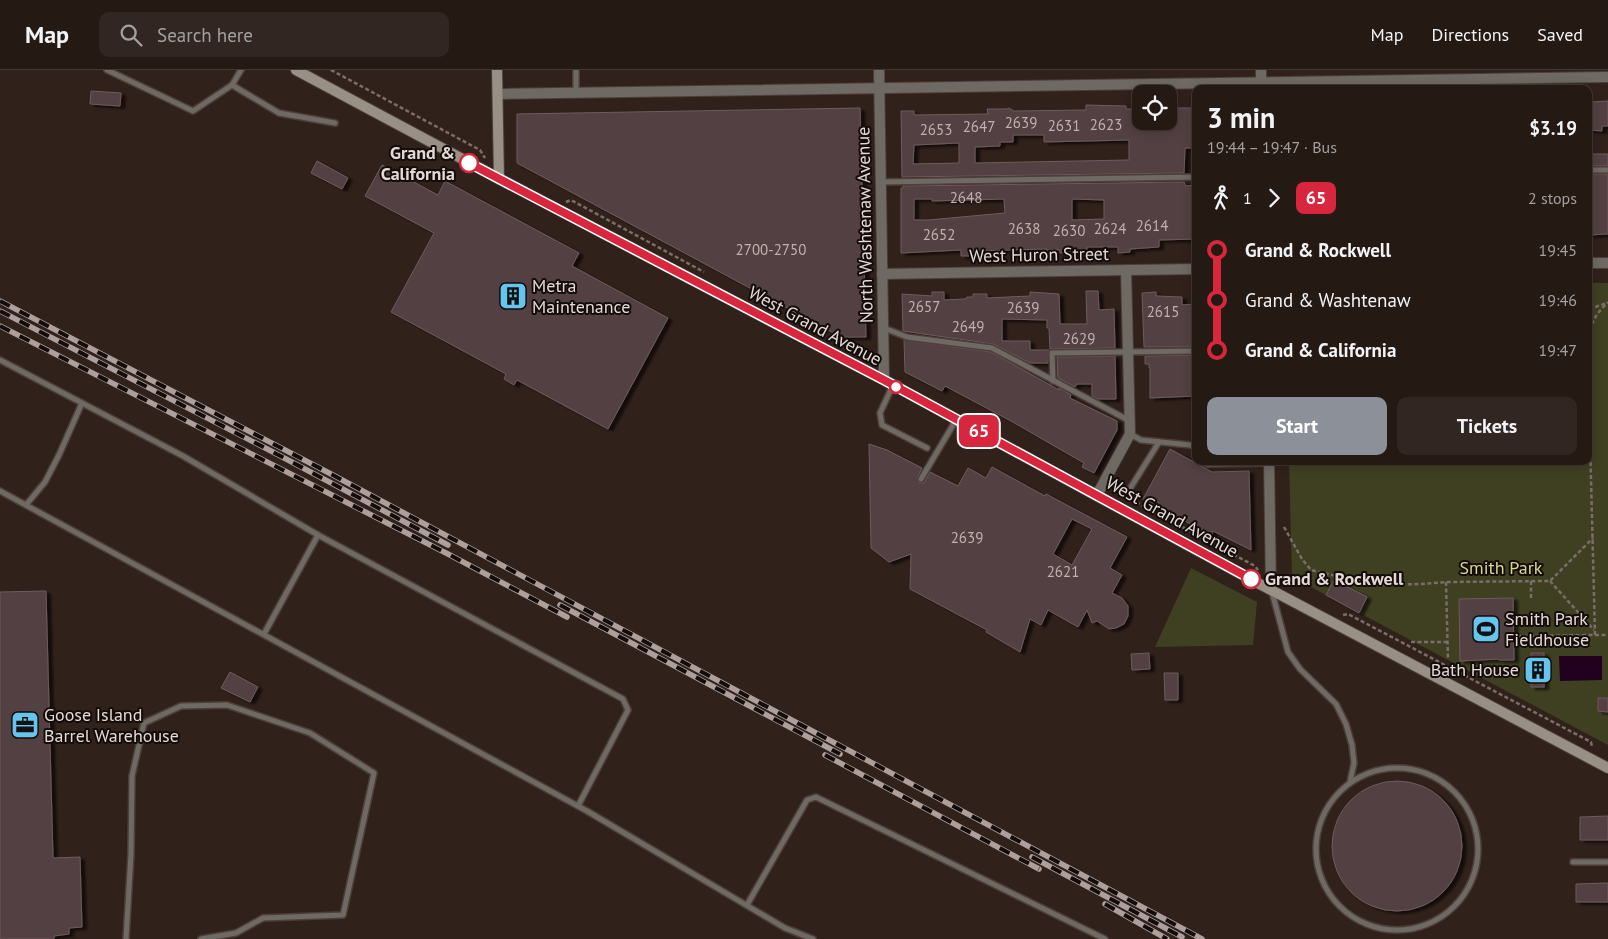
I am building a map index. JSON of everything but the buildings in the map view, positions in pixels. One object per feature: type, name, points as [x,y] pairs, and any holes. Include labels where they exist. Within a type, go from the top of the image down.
[{"type":"main road","name":"West Grand Avenue","points":[[296,70],[499,179],[889,383],[1608,768]]},
{"type":"main road","points":[[497,70],[499,179]]},
{"type":"street","name":"North Washtenaw Avenue","points":[[879,70],[883,328],[889,383]]},
{"type":"street","points":[[1261,70],[1261,85]]},
{"type":"street","points":[[1300,85],[1608,77]]},
{"type":"street","points":[[498,94],[879,88],[1192,86]]},
{"type":"street","points":[[1592,263],[1608,263]]},
{"type":"street","name":"West Huron Street","points":[[882,274],[1192,269]]},
{"type":"street","points":[[1097,495],[1130,434],[1126,270]]},
{"type":"street","points":[[1269,465],[1271,589]]},
{"type":"lane","points":[[107,70],[193,112],[232,85],[241,70]]},
{"type":"lane","points":[[576,70],[576,93]]},
{"type":"lane","points":[[232,85],[279,113],[335,123]]},
{"type":"lane","points":[[1592,170],[1608,170]]},
{"type":"lane","points":[[881,182],[1192,177]]},
{"type":"lane","points":[[883,328],[907,337],[992,348],[1130,421]]},
{"type":"lane","points":[[1053,380],[1052,353],[1192,351]]},
{"type":"lane","points":[[0,360],[183,456],[318,535],[623,699],[628,710],[578,806]]},
{"type":"lane","points":[[889,383],[880,413],[882,426],[927,448]]},
{"type":"lane","points":[[26,505],[45,482],[82,403]]},
{"type":"lane","points":[[921,479],[956,419]]},
{"type":"lane","points":[[1130,434],[1141,440],[1192,445]]},
{"type":"lane","points":[[1131,487],[1159,442]]},
{"type":"lane","points":[[0,491],[578,806],[784,928],[813,939]]},
{"type":"lane","points":[[264,634],[318,535]]},
{"type":"lane","points":[[1271,589],[1288,652],[1300,669],[1336,704],[1346,724],[1352,745],[1354,763],[1350,782],[1334,798],[1326,810],[1316,838],[1316,861],[1323,882],[1334,901],[1351,916],[1371,926],[1393,930],[1416,928],[1437,920],[1454,907],[1468,890],[1476,869],[1478,848],[1475,826],[1466,806],[1452,789],[1434,777],[1413,769],[1391,768],[1370,772],[1350,782]]},
{"type":"lane","points":[[126,939],[131,854],[132,776],[144,723],[181,706],[228,705],[310,733],[374,773],[343,915],[263,918],[236,933],[201,939]]},
{"type":"lane","points":[[747,906],[806,800],[816,797],[1105,939]]},
{"type":"lane","points":[[1573,862],[1608,862]]},
{"type":"path","points":[[331,70],[480,150]]},
{"type":"path","points":[[1592,308],[1608,302],[1597,314],[1592,324]]},
{"type":"path","points":[[1590,465],[1595,635]]},
{"type":"path","points":[[1284,527],[1302,559],[1311,570],[1377,585],[1446,582],[1550,582],[1595,631]]},
{"type":"path","points":[[1550,582],[1592,538]]},
{"type":"path","points":[[1531,581],[1531,598]]},
{"type":"path","points":[[1446,582],[1448,660]]},
{"type":"path","points":[[1348,614],[1591,742]]},
{"type":"path","points":[[1517,636],[1608,635]]},
{"type":"path","points":[[1411,642],[1448,642]]},
{"type":"green space","name":"Smith Park","points":[[1592,283],[1608,283],[1608,745],[1292,577],[1289,465],[1592,465]]},
{"type":"green space","points":[[1191,568],[1257,602],[1253,645],[1155,647]]},
{"type":"shaded area","points":[[1559,656],[1602,656],[1602,680],[1560,681]]},
{"type":"railway","points":[[0,301],[331,474],[1202,939]]},
{"type":"railway","points":[[0,311],[448,545]]},
{"type":"railway","points":[[0,326],[448,554],[567,617]]},
{"type":"railway","points":[[560,605],[840,754]]},
{"type":"railway","points":[[825,755],[1039,869]]},
{"type":"railway","points":[[1032,857],[1182,937]]},
{"type":"railway","points":[[1105,904],[1167,939]]},
{"type":"bus line","name":"65","points":[[469,163],[884,380],[1251,579]]},
{"type":"place","name":"Grand & California","points":[[469,163]]},
{"type":"place","name":"Metra Maintenance","points":[[513,296]]},
{"type":"place","name":"Grand & Rockwell","points":[[1251,579]]},
{"type":"place","name":"Smith Park Fieldhouse","points":[[1486,629]]},
{"type":"place","name":"Bath House","points":[[1538,670]]},
{"type":"place","name":"Goose Island Barrel Warehouse","points":[[25,725]]}]
